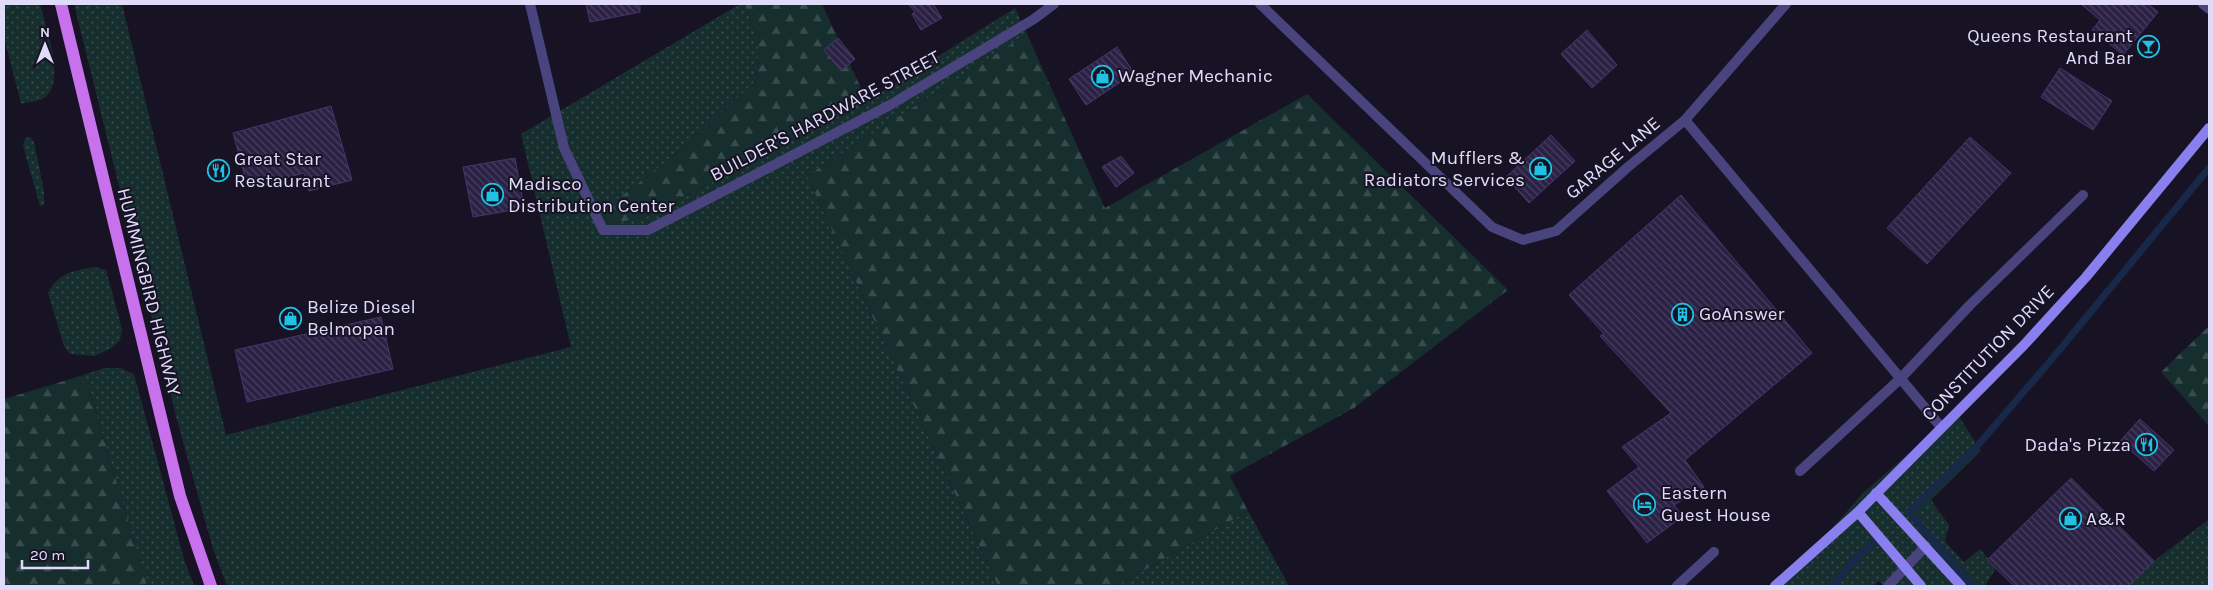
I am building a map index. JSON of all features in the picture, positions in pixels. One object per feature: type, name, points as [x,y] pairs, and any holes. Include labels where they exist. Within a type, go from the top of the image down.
[{"type":"main road","name":"HUMMINGBIRD HIGHWAY","points":[[61,4],[180,496],[210,586]]},
{"type":"main road","name":"CONSTITUTION DRIVE","points":[[1775,586],[1858,512],[2024,344],[2079,284],[2209,128]]},
{"type":"main road","points":[[1876,493],[1961,586]]},
{"type":"main road","points":[[1858,512],[1922,586]]},
{"type":"street","name":"BUILDER'S HARDWARE STREET","points":[[530,4],[564,148],[603,230],[648,230],[890,105],[1034,19],[1054,4]]},
{"type":"street","name":"GARAGE LANE","points":[[1260,4],[1492,227],[1523,240],[1556,231],[1628,167],[1685,120],[1941,427]]},
{"type":"street","points":[[1685,120],[1786,4]]},
{"type":"street","points":[[2202,4],[2209,9]]},
{"type":"street","points":[[1800,471],[1900,380],[1970,305],[2083,195]]},
{"type":"street","points":[[1888,586],[1926,546]]},
{"type":"street","points":[[1680,585],[1714,552]]},
{"type":"green space","points":[[4,4],[40,4],[50,39],[54,67],[54,80],[51,90],[42,99],[21,104],[4,37]]},
{"type":"green space","points":[[74,4],[122,4],[226,435],[571,347],[521,134],[740,4],[744,4],[759,43],[756,80],[694,140],[602,211],[608,224],[646,217],[867,101],[1015,8],[1027,34],[807,176],[998,586],[227,586],[213,549],[177,420]]},
{"type":"green space","points":[[744,4],[822,4],[867,101],[646,217],[608,224],[602,211],[694,140],[756,80],[759,43]]},
{"type":"green space","points":[[1027,34],[1105,208],[1307,94],[1508,290],[1354,408],[1230,476],[1248,511],[1116,586],[998,586],[807,176]]},
{"type":"green space","points":[[30,137],[34,142],[44,191],[44,205],[40,206],[23,146],[25,138]]},
{"type":"green space","points":[[95,267],[106,270],[122,329],[120,340],[112,348],[94,356],[70,354],[64,346],[48,293],[57,281],[67,274]]},
{"type":"green space","points":[[2209,326],[2209,426],[2161,372]]},
{"type":"green space","points":[[104,368],[120,368],[134,374],[184,559],[194,586],[147,586],[89,388],[77,377]]},
{"type":"green space","points":[[77,377],[89,388],[147,586],[4,586],[4,399]]},
{"type":"green space","points":[[1956,412],[1981,451],[1931,500],[1949,525],[1945,542],[1964,562],[1980,549],[1996,568],[1985,586],[1884,586],[1879,581],[1873,586],[1775,586],[1803,562],[1863,493]]},
{"type":"green space","points":[[1248,511],[1289,586],[1116,586]]},
{"type":"green space","points":[[2209,519],[2209,586],[2128,586],[2154,561]]},
{"type":"building","points":[[586,4],[640,4],[640,12],[590,22]]},
{"type":"building","points":[[908,4],[933,4],[942,18],[921,30],[912,14],[915,12]]},
{"type":"building","points":[[2081,4],[2148,4],[2158,12],[2123,55],[2092,30],[2100,20]]},
{"type":"building","points":[[1587,30],[1617,65],[1592,88],[1561,54]]},
{"type":"building","points":[[838,38],[855,59],[841,71],[824,50]]},
{"type":"building","name":"Wagner Mechanic","points":[[1117,47],[1134,73],[1086,105],[1069,79]]},
{"type":"building","points":[[2060,68],[2112,101],[2093,130],[2041,97]]},
{"type":"building","points":[[331,106],[352,180],[309,191],[304,173],[248,188],[233,133]]},
{"type":"building","name":"Mufflers & Radiators Services","points":[[1551,135],[1575,161],[1529,203],[1506,177]]},
{"type":"building","points":[[1970,137],[2011,173],[1927,264],[1887,228]]},
{"type":"building","points":[[1121,156],[1134,173],[1116,187],[1102,167]]},
{"type":"building","points":[[515,158],[524,208],[473,217],[463,167]]},
{"type":"building","name":"GoAnswer","points":[[1681,195],[1812,353],[1685,460],[1704,487],[1674,505],[1683,516],[1647,543],[1607,491],[1639,467],[1622,447],[1671,413],[1600,336],[1604,334],[1569,295]]},
{"type":"building","points":[[381,317],[393,369],[247,402],[235,350]]},
{"type":"building","name":"Dada's Pizza","points":[[2140,419],[2174,450],[2154,471],[2120,441]]},
{"type":"building","name":"A&R","points":[[2071,478],[2154,561],[2128,586],[2014,586],[1987,560]]},
{"type":"waterway","points":[[1972,586],[1909,512],[1973,451],[2052,359],[2209,168]]},
{"type":"waterway","points":[[1833,586],[1853,562],[1877,540]]},
{"type":"place","name":"Queens Restaurant And Bar","points":[[2149,47]]},
{"type":"place","name":"Wagner Mechanic","points":[[1102,76]]},
{"type":"place","name":"Mufflers & Radiators Services","points":[[1541,169]]},
{"type":"place","name":"Great Star Restaurant","points":[[218,170]]},
{"type":"place","name":"Madisco Distribution Center","points":[[492,195]]},
{"type":"place","name":"GoAnswer","points":[[1683,314]]},
{"type":"place","name":"Belize Diesel Belmopan","points":[[291,318]]},
{"type":"place","name":"Dada's Pizza","points":[[2147,445]]},
{"type":"place","name":"Eastern Guest House","points":[[1645,504]]},
{"type":"place","name":"A&R","points":[[2070,519]]}]
